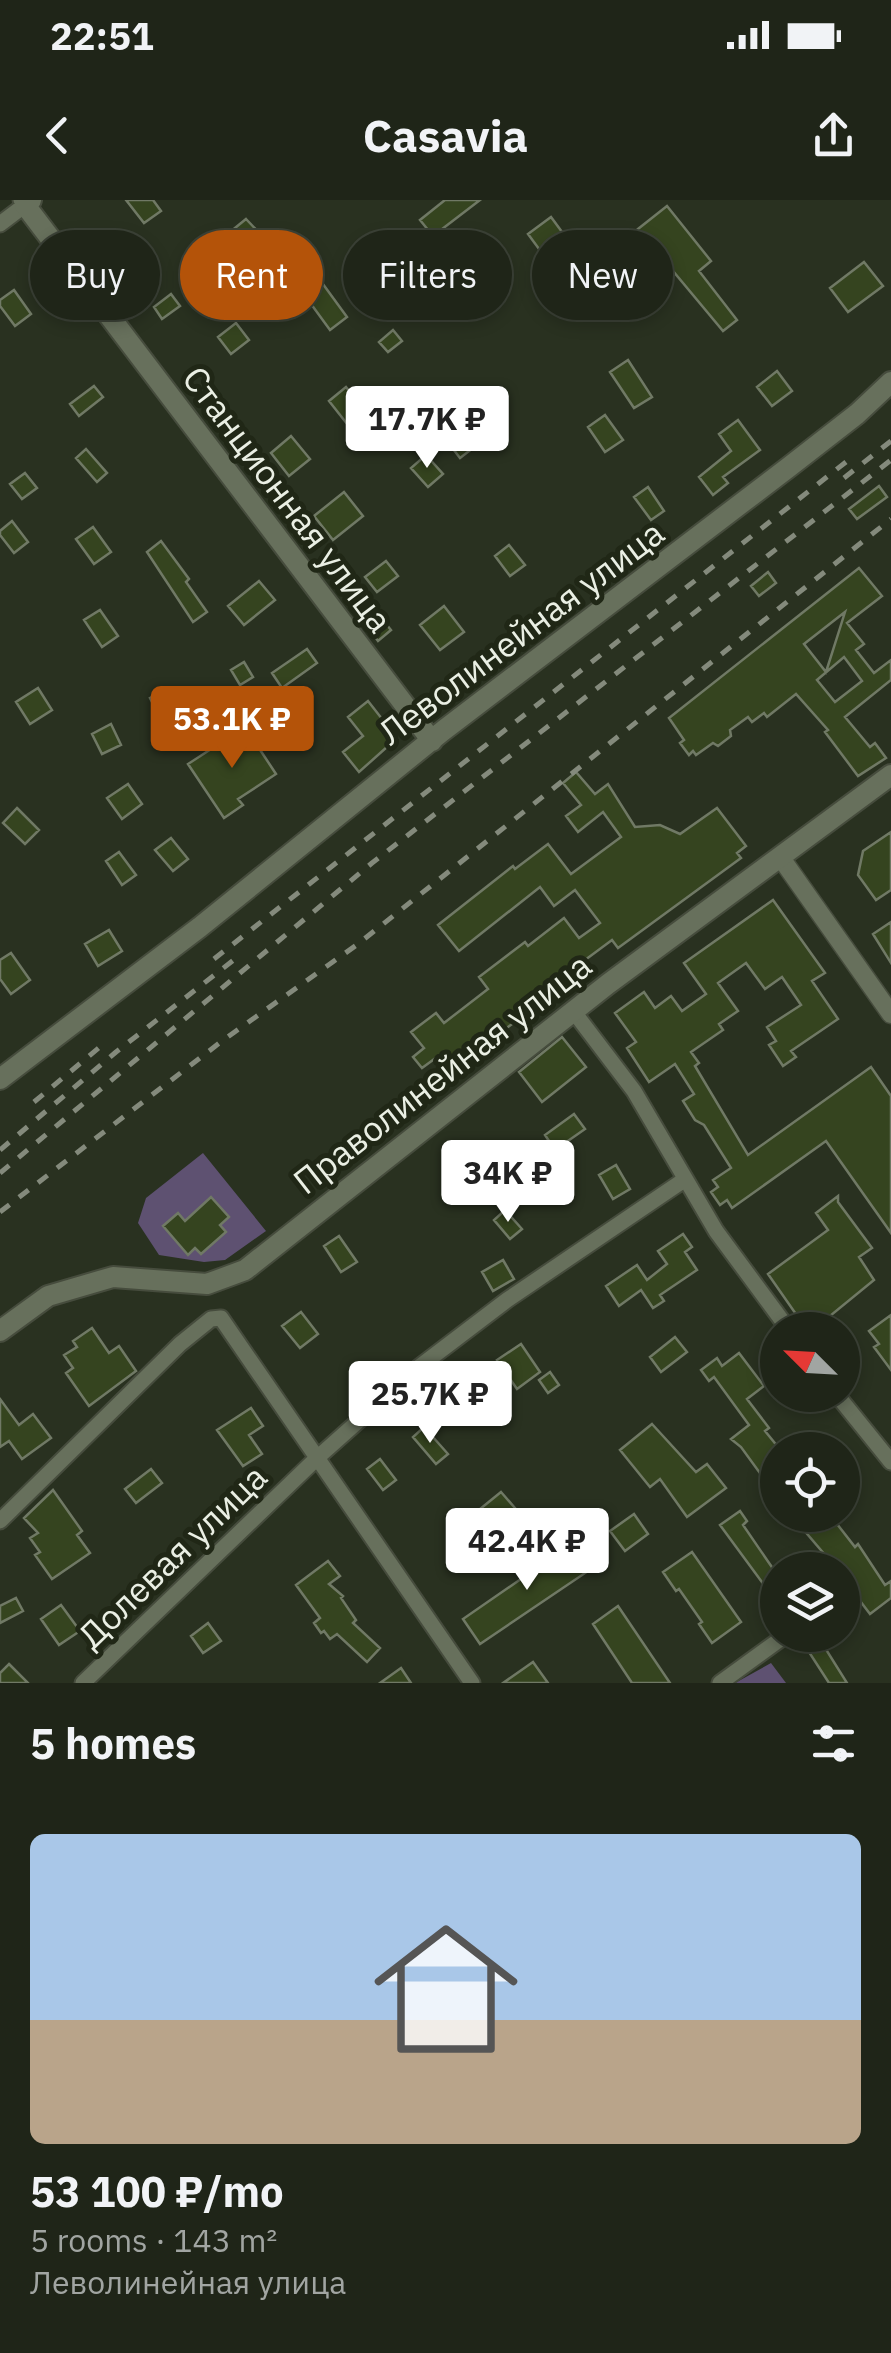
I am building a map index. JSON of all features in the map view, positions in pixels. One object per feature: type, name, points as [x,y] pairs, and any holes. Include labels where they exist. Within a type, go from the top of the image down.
[{"type":"main road","name":"Станционная улица","points":[[26,202],[432,741]]},
{"type":"main road","name":"Леволинейная улица","points":[[0,1079],[200,928],[432,741],[790,467],[891,382]]},
{"type":"main road","name":"Праволинейная улица","points":[[0,1330],[48,1296],[113,1277],[207,1284],[245,1270],[574,1012],[891,775]]},
{"type":"street","points":[[0,224],[26,202]]},
{"type":"street","points":[[781,858],[891,1014]]},
{"type":"street","points":[[574,1012],[634,1091],[716,1231],[776,1312]]},
{"type":"street","name":"Долевая улица","points":[[82,1683],[317,1458],[419,1367],[475,1323],[684,1180]]},
{"type":"street","points":[[0,1521],[180,1344],[216,1317],[225,1322],[472,1683]]},
{"type":"street","points":[[851,1412],[891,1462]]},
{"type":"street","points":[[720,1683],[763,1652]]},
{"type":"shaded area","points":[[203,1153],[266,1231],[225,1260],[204,1262],[159,1255],[138,1223],[146,1198]]},
{"type":"shaded area","points":[[771,1663],[786,1683],[735,1683]]},
{"type":"building","points":[[126,200],[153,200],[161,211],[144,223]]},
{"type":"building","points":[[445,200],[480,200],[441,230],[428,230],[420,220]]},
{"type":"building","points":[[667,206],[711,261],[699,271],[737,320],[723,331],[673,271],[673,230],[638,229]]},
{"type":"building","points":[[551,217],[561,230],[533,230]]},
{"type":"building","points":[[246,219],[256,230],[233,230]]},
{"type":"building","points":[[864,262],[883,286],[848,312],[830,288]]},
{"type":"building","points":[[323,284],[343,312],[343,320],[330,330],[323,320]]},
{"type":"building","points":[[14,290],[30,315],[15,326],[0,300]]},
{"type":"building","points":[[171,294],[180,306],[162,319],[160,302]]},
{"type":"building","points":[[236,323],[249,340],[231,354],[218,337]]},
{"type":"building","points":[[393,330],[402,341],[388,352],[379,342]]},
{"type":"building","points":[[628,360],[652,397],[634,408],[610,372]]},
{"type":"building","points":[[777,371],[792,391],[772,406],[757,387]]},
{"type":"building","points":[[94,386],[103,397],[79,416],[70,404]]},
{"type":"building","points":[[346,387],[366,412],[348,425],[329,401]]},
{"type":"building","points":[[605,415],[623,440],[605,452],[588,427]]},
{"type":"building","points":[[738,420],[760,450],[723,477],[728,483],[713,495],[699,477],[731,451],[719,434]]},
{"type":"building","points":[[461,431],[473,448],[460,458],[447,441]]},
{"type":"building","points":[[291,436],[310,459],[289,476],[271,453]]},
{"type":"building","points":[[86,449],[107,473],[97,482],[76,458]]},
{"type":"building","points":[[426,455],[443,474],[428,487],[411,468]]},
{"type":"building","points":[[25,473],[37,488],[22,499],[10,484]]},
{"type":"building","points":[[879,486],[887,497],[857,519],[849,509]]},
{"type":"building","points":[[648,487],[664,511],[651,520],[634,497]]},
{"type":"building","points":[[344,492],[363,516],[333,540],[314,516]]},
{"type":"building","points":[[12,521],[28,542],[14,553],[0,535]]},
{"type":"building","points":[[93,527],[111,552],[94,564],[76,539]]},
{"type":"building","points":[[161,541],[207,612],[193,622],[147,552]]},
{"type":"building","points":[[509,545],[525,565],[510,576],[495,556]]},
{"type":"building","points":[[386,561],[398,576],[377,592],[365,577]]},
{"type":"building","points":[[859,568],[882,596],[847,623],[864,644],[856,650],[874,673],[891,660],[891,680],[845,717],[870,747],[875,743],[886,758],[858,776],[825,732],[828,730],[796,694],[767,717],[764,713],[752,722],[748,717],[730,730],[731,736],[718,746],[713,743],[696,755],[693,751],[689,755],[680,743],[684,740],[669,718]],"holes":[[[845,612],[840,628],[826,672],[804,644]],[[844,657],[862,681],[835,702],[817,680]]]},
{"type":"building","points":[[768,572],[776,583],[759,596],[751,586]]},
{"type":"building","points":[[259,581],[275,600],[244,625],[228,606]]},
{"type":"building","points":[[444,606],[464,632],[440,650],[420,625]]},
{"type":"building","points":[[100,610],[118,636],[102,647],[84,620]]},
{"type":"building","points":[[382,619],[391,630],[378,641],[369,629]]},
{"type":"building","points":[[307,649],[317,663],[282,688],[272,673]]},
{"type":"building","points":[[244,662],[253,677],[240,685],[231,670]]},
{"type":"building","points":[[38,688],[52,710],[30,724],[16,702]]},
{"type":"building","points":[[167,689],[179,713],[162,722],[150,698]]},
{"type":"building","points":[[368,701],[397,738],[359,772],[343,752],[363,736],[348,717]]},
{"type":"building","points":[[111,724],[121,745],[102,754],[92,734]]},
{"type":"building","points":[[245,727],[276,774],[238,799],[243,805],[224,818],[188,764]]},
{"type":"building","points":[[576,772],[595,794],[608,784],[635,827],[660,825],[680,834],[717,808],[746,846],[737,853],[741,858],[618,948],[612,940],[550,986],[555,993],[447,1071],[437,1057],[422,1068],[413,1057],[424,1048],[411,1032],[436,1013],[444,1023],[488,989],[479,977],[564,918],[579,938],[600,923],[575,890],[554,906],[540,887],[459,951],[438,925],[513,866],[515,869],[548,844],[571,874],[621,837],[603,812],[578,832],[566,816],[581,805],[563,783]]},
{"type":"building","points":[[128,784],[142,804],[122,819],[107,798]]},
{"type":"building","points":[[17,808],[39,830],[25,844],[3,823]]},
{"type":"building","points":[[891,832],[891,890],[876,900],[858,875],[863,851]]},
{"type":"building","points":[[171,838],[188,859],[173,871],[155,850]]},
{"type":"building","points":[[119,852],[136,875],[122,885],[106,861]]},
{"type":"building","points":[[773,900],[825,973],[812,981],[838,1019],[791,1051],[796,1057],[783,1066],[769,1045],[776,1041],[767,1027],[801,1005],[782,977],[765,989],[746,963],[718,983],[738,1011],[719,1024],[723,1030],[691,1052],[699,1063],[695,1066],[748,1155],[871,1067],[891,1096],[891,1233],[826,1141],[732,1208],[727,1200],[720,1205],[711,1192],[718,1187],[713,1180],[731,1168],[704,1125],[695,1120],[683,1101],[694,1094],[675,1064],[649,1082],[627,1048],[636,1042],[615,1013],[644,992],[655,1008],[671,996],[682,1011],[706,994],[684,963]]},
{"type":"building","points":[[891,922],[891,963],[873,934]]},
{"type":"building","points":[[109,930],[122,951],[98,966],[85,944]]},
{"type":"building","points":[[11,953],[30,980],[11,994],[0,979],[0,960]]},
{"type":"building","points":[[562,1037],[586,1067],[542,1102],[519,1072]]},
{"type":"building","points":[[574,1114],[585,1129],[555,1150],[545,1135]]},
{"type":"building","points":[[481,1151],[507,1186],[487,1200],[469,1174],[464,1177],[456,1165]]},
{"type":"building","points":[[616,1165],[630,1189],[613,1199],[599,1175]]},
{"type":"building","points":[[838,1196],[838,1202],[872,1248],[859,1257],[874,1280],[835,1312],[794,1312],[768,1274],[828,1230],[816,1213]]},
{"type":"building","points":[[211,1197],[229,1217],[220,1225],[226,1232],[201,1254],[195,1248],[188,1255],[163,1226],[178,1213],[185,1221]]},
{"type":"building","points":[[505,1210],[522,1229],[510,1239],[494,1220]]},
{"type":"building","points":[[683,1234],[692,1247],[685,1252],[697,1270],[660,1295],[664,1301],[653,1308],[641,1290],[619,1306],[606,1286],[637,1265],[647,1280],[667,1264],[658,1251]]},
{"type":"building","points":[[339,1236],[357,1262],[341,1272],[324,1246]]},
{"type":"building","points":[[503,1260],[514,1279],[493,1291],[482,1272]]},
{"type":"building","points":[[301,1312],[318,1334],[300,1348],[282,1326]]},
{"type":"building","points":[[891,1315],[891,1370],[874,1347],[879,1344],[869,1331]]},
{"type":"building","points":[[92,1328],[109,1353],[119,1346],[136,1371],[89,1406],[66,1373],[73,1368],[64,1355],[77,1347],[73,1341]]},
{"type":"building","points":[[675,1337],[687,1352],[661,1372],[650,1357]]},
{"type":"building","points":[[521,1344],[540,1372],[517,1389],[497,1360]]},
{"type":"building","points":[[739,1353],[760,1381],[760,1389],[747,1399],[769,1428],[760,1432],[760,1473],[731,1439],[749,1425],[714,1377],[709,1381],[701,1370],[717,1358],[722,1366]]},
{"type":"building","points":[[550,1372],[559,1385],[548,1393],[539,1380]]},
{"type":"building","points":[[0,1399],[19,1425],[33,1414],[51,1438],[22,1459],[9,1441],[0,1447]]},
{"type":"building","points":[[251,1408],[263,1426],[249,1435],[262,1454],[243,1466],[217,1430]]},
{"type":"building","points":[[652,1424],[696,1472],[707,1464],[726,1488],[687,1517],[660,1479],[650,1487],[620,1450]]},
{"type":"building","points":[[424,1427],[448,1454],[436,1464],[413,1437]]},
{"type":"building","points":[[380,1459],[396,1480],[383,1490],[367,1469]]},
{"type":"building","points":[[151,1469],[162,1483],[136,1503],[125,1489]]},
{"type":"building","points":[[53,1490],[82,1531],[77,1535],[90,1553],[52,1579],[35,1555],[40,1552],[30,1538],[38,1533],[24,1518]]},
{"type":"building","points":[[501,1492],[515,1508],[488,1531],[474,1514]]},
{"type":"building","points":[[740,1511],[747,1521],[743,1525],[762,1552],[760,1579],[720,1525]]},
{"type":"building","points":[[634,1514],[648,1534],[625,1551],[610,1531]]},
{"type":"building","points":[[477,1532],[489,1547],[478,1555],[467,1540]]},
{"type":"building","points":[[805,1532],[843,1532],[855,1547],[858,1544],[885,1585],[891,1581],[891,1598],[870,1614],[860,1601],[860,1552],[822,1552]]},
{"type":"building","points":[[573,1543],[591,1569],[480,1644],[463,1619]]},
{"type":"building","points":[[692,1552],[741,1622],[712,1643],[699,1624],[702,1622],[663,1572]]},
{"type":"building","points":[[328,1561],[340,1576],[329,1584],[343,1596],[356,1620],[353,1623],[380,1648],[367,1662],[337,1634],[330,1639],[324,1631],[321,1633],[314,1623],[320,1618],[296,1585]]},
{"type":"building","points":[[16,1598],[23,1611],[0,1623],[0,1606]]},
{"type":"building","points":[[61,1605],[80,1631],[59,1645],[41,1619]]},
{"type":"building","points":[[618,1606],[670,1683],[632,1683],[593,1624]]},
{"type":"building","points":[[208,1623],[221,1641],[203,1653],[191,1636]]},
{"type":"building","points":[[809,1652],[828,1652],[847,1683],[829,1683]]},
{"type":"building","points":[[533,1662],[548,1683],[503,1683]]},
{"type":"building","points":[[9,1664],[28,1683],[0,1683],[0,1673]]},
{"type":"building","points":[[401,1668],[411,1683],[380,1683]]},
{"type":"railway","points":[[844,478],[891,441]]},
{"type":"railway","points":[[214,959],[851,458]]},
{"type":"railway","points":[[0,1173],[372,863],[891,460]]},
{"type":"railway","points":[[0,1212],[222,1041],[358,944],[891,519]]},
{"type":"railway","points":[[0,1150],[240,955]]},
{"type":"railway","points":[[34,1102],[107,1041]]}]
